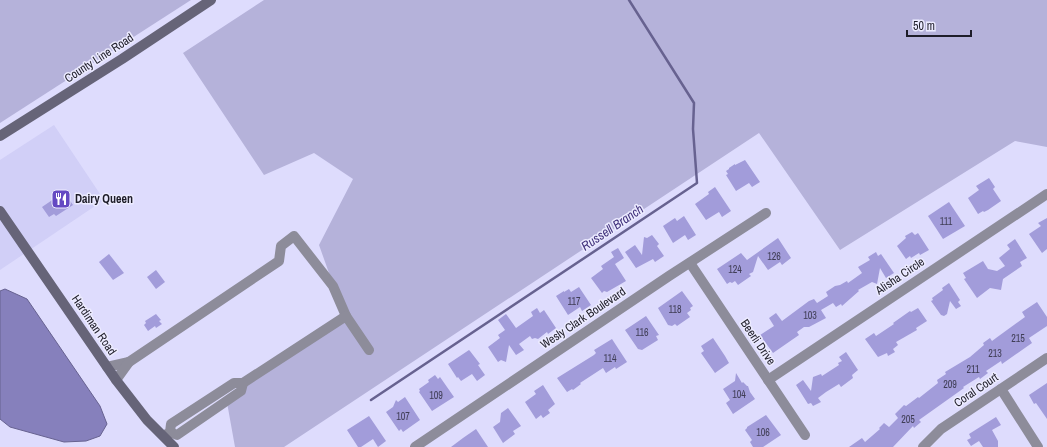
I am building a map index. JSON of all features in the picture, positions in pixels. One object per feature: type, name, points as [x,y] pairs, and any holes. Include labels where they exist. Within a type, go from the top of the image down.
[{"type":"street","name":"County Line Road","points":[[0,136],[122,59],[210,0]]},
{"type":"street","name":"Alisha Circle","points":[[768,380],[1047,194]]},
{"type":"street","name":"Hardiman Road","points":[[0,211],[116,380],[147,420],[167,434],[174,447]]},
{"type":"street","name":"Wesly Clark Boulevard","points":[[415,447],[766,213]]},
{"type":"street","points":[[116,380],[129,362],[279,261],[281,246],[294,236],[333,286],[346,316],[369,350]]},
{"type":"street","name":"Beerli Drive","points":[[690,263],[805,435]]},
{"type":"street","points":[[167,434],[177,435],[241,391],[243,384],[346,316]]},
{"type":"street","name":"Coral Court","points":[[923,447],[941,429],[1047,358]]},
{"type":"street","points":[[107,367],[129,362]]},
{"type":"street","points":[[1001,389],[1038,447]]},
{"type":"shaded area","points":[[0,0],[191,0],[0,123]]},
{"type":"shaded area","points":[[264,0],[1047,0],[1047,147],[1015,141],[840,250],[759,133],[284,447],[235,447],[226,397],[344,315],[319,245],[353,179],[314,153],[264,175],[183,53]]},
{"type":"shaded area","points":[[54,125],[104,200],[0,270],[0,160]]},
{"type":"shaded area","points":[[5,289],[27,299],[100,406],[107,424],[100,436],[86,441],[64,442],[10,427],[0,419],[0,291]]},
{"type":"building","points":[[745,160],[760,182],[752,187],[749,183],[736,191],[726,175],[728,174],[726,171],[735,164]]},
{"type":"building","points":[[989,178],[995,187],[993,189],[1001,201],[988,210],[978,214],[968,198],[979,190],[976,186]]},
{"type":"building","points":[[715,187],[731,211],[722,217],[719,212],[706,220],[695,204],[709,194],[708,192]]},
{"type":"building","name":"Dairy Queen","points":[[64,192],[73,205],[56,216],[54,214],[49,217],[42,207]]},
{"type":"building","points":[[949,202],[965,226],[943,239],[928,216]]},
{"type":"building","points":[[684,216],[696,235],[688,240],[685,235],[673,243],[663,226],[675,218],[677,221]]},
{"type":"building","points":[[1047,218],[1047,249],[1042,253],[1029,234],[1041,226],[1038,223]]},
{"type":"building","points":[[912,232],[915,235],[918,233],[929,250],[920,255],[919,253],[906,259],[897,246],[906,238],[905,236]]},
{"type":"building","points":[[652,235],[659,244],[657,246],[664,256],[655,262],[653,259],[636,268],[625,252],[635,245],[642,255],[644,237],[647,238]]},
{"type":"building","points":[[778,238],[791,258],[782,265],[780,262],[768,270],[758,256],[753,272],[749,274],[751,276],[738,285],[735,281],[727,284],[717,269],[741,253],[747,260]]},
{"type":"building","points":[[1015,239],[1027,258],[1020,262],[1022,266],[1003,279],[1001,290],[990,288],[977,298],[964,279],[966,278],[963,273],[983,261],[988,269],[997,271],[1005,266],[999,258],[1010,249],[1007,245]]},
{"type":"building","points":[[618,248],[624,258],[615,264],[626,281],[607,292],[604,291],[602,293],[591,278],[603,269],[601,266],[614,257],[611,252]]},
{"type":"building","points":[[876,252],[878,256],[881,254],[894,273],[886,278],[880,268],[877,284],[872,282],[858,290],[859,291],[842,306],[841,304],[836,307],[833,303],[821,310],[826,318],[809,327],[804,327],[797,332],[799,335],[773,353],[760,335],[774,326],[769,318],[776,313],[782,321],[809,301],[814,299],[817,303],[828,296],[826,292],[835,286],[847,281],[848,283],[862,273],[858,267],[870,260],[868,257]]},
{"type":"building","points":[[109,254],[124,273],[113,280],[99,262]]},
{"type":"building","points":[[156,270],[165,282],[156,289],[147,277]]},
{"type":"building","points":[[949,283],[960,300],[958,302],[961,306],[956,309],[950,301],[947,314],[944,316],[941,315],[931,301],[933,300],[932,298],[943,290],[942,288]]},
{"type":"building","points":[[579,287],[591,305],[582,311],[580,307],[568,315],[556,296],[569,289],[571,292]]},
{"type":"building","points":[[682,291],[693,306],[687,313],[690,317],[677,326],[675,324],[672,326],[668,325],[658,308]]},
{"type":"building","points":[[1037,302],[1047,317],[1047,326],[1029,338],[1032,343],[1002,364],[1001,361],[986,371],[988,373],[980,379],[979,377],[963,387],[964,388],[919,420],[921,422],[914,428],[913,426],[893,447],[849,447],[862,438],[865,442],[880,429],[879,428],[884,423],[889,427],[898,418],[895,414],[904,405],[906,406],[918,397],[919,398],[938,383],[937,380],[946,374],[945,372],[970,357],[984,345],[983,343],[990,338],[992,341],[1025,317],[1022,312]]},
{"type":"building","points":[[537,308],[540,313],[544,310],[556,328],[548,334],[547,332],[538,339],[532,339],[530,336],[519,344],[524,350],[516,355],[509,345],[506,362],[501,360],[498,362],[488,347],[500,338],[498,335],[505,330],[498,320],[506,314],[516,328],[533,316],[531,312]]},
{"type":"building","points":[[918,308],[927,321],[916,328],[917,330],[896,342],[898,345],[893,349],[895,352],[888,356],[887,353],[878,357],[865,339],[874,333],[876,336],[910,311],[911,312]]},
{"type":"building","points":[[156,314],[161,320],[159,321],[162,324],[156,328],[155,326],[148,331],[144,325],[146,323],[145,321]]},
{"type":"building","points":[[646,316],[659,335],[656,336],[658,340],[642,350],[638,349],[625,330]]},
{"type":"building","points":[[713,338],[729,363],[715,373],[701,353],[704,351],[701,346]]},
{"type":"building","points":[[612,339],[627,362],[606,373],[603,368],[580,383],[581,384],[573,390],[572,389],[567,392],[557,378],[594,355],[596,353],[594,350]]},
{"type":"building","points":[[469,350],[480,364],[478,365],[485,375],[477,381],[472,374],[461,381],[458,377],[457,378],[448,364]]},
{"type":"building","points":[[846,352],[858,370],[852,375],[853,378],[841,387],[839,384],[818,398],[821,402],[813,406],[811,403],[808,404],[796,385],[803,380],[811,391],[813,377],[821,374],[822,376],[839,365],[838,363],[842,361],[839,357]]},
{"type":"building","points":[[736,373],[742,383],[743,382],[748,386],[755,399],[733,414],[726,403],[730,400],[723,389],[735,381]]},
{"type":"building","points":[[435,375],[438,379],[440,377],[454,397],[432,411],[419,392],[419,389],[429,382],[428,380]]},
{"type":"building","points":[[1047,383],[1047,419],[1036,403],[1034,404],[1029,395]]},
{"type":"building","points":[[543,385],[555,404],[548,410],[550,413],[543,418],[541,415],[536,419],[525,402],[536,394],[534,391]]},
{"type":"building","points":[[405,397],[420,420],[403,432],[401,429],[399,431],[386,412],[393,407],[396,400],[398,402]]},
{"type":"building","points":[[508,408],[521,426],[513,431],[515,434],[503,443],[493,427],[500,422],[501,413]]},
{"type":"building","points":[[766,415],[781,435],[763,447],[753,447],[750,442],[752,440],[745,430],[747,427]]},
{"type":"building","points":[[369,416],[386,441],[378,447],[373,439],[361,447],[358,447],[347,430]]},
{"type":"building","points":[[996,417],[1001,425],[992,430],[998,441],[998,447],[983,447],[979,441],[971,446],[967,440],[971,438],[969,434]]},
{"type":"building","points":[[476,429],[488,447],[451,447],[463,438]]},
{"type":"waterway","name":"Russell Branch","points":[[371,400],[697,183],[693,129],[694,103],[629,0]]},
{"type":"place","name":"Dairy Queen","points":[[61,199]]}]
